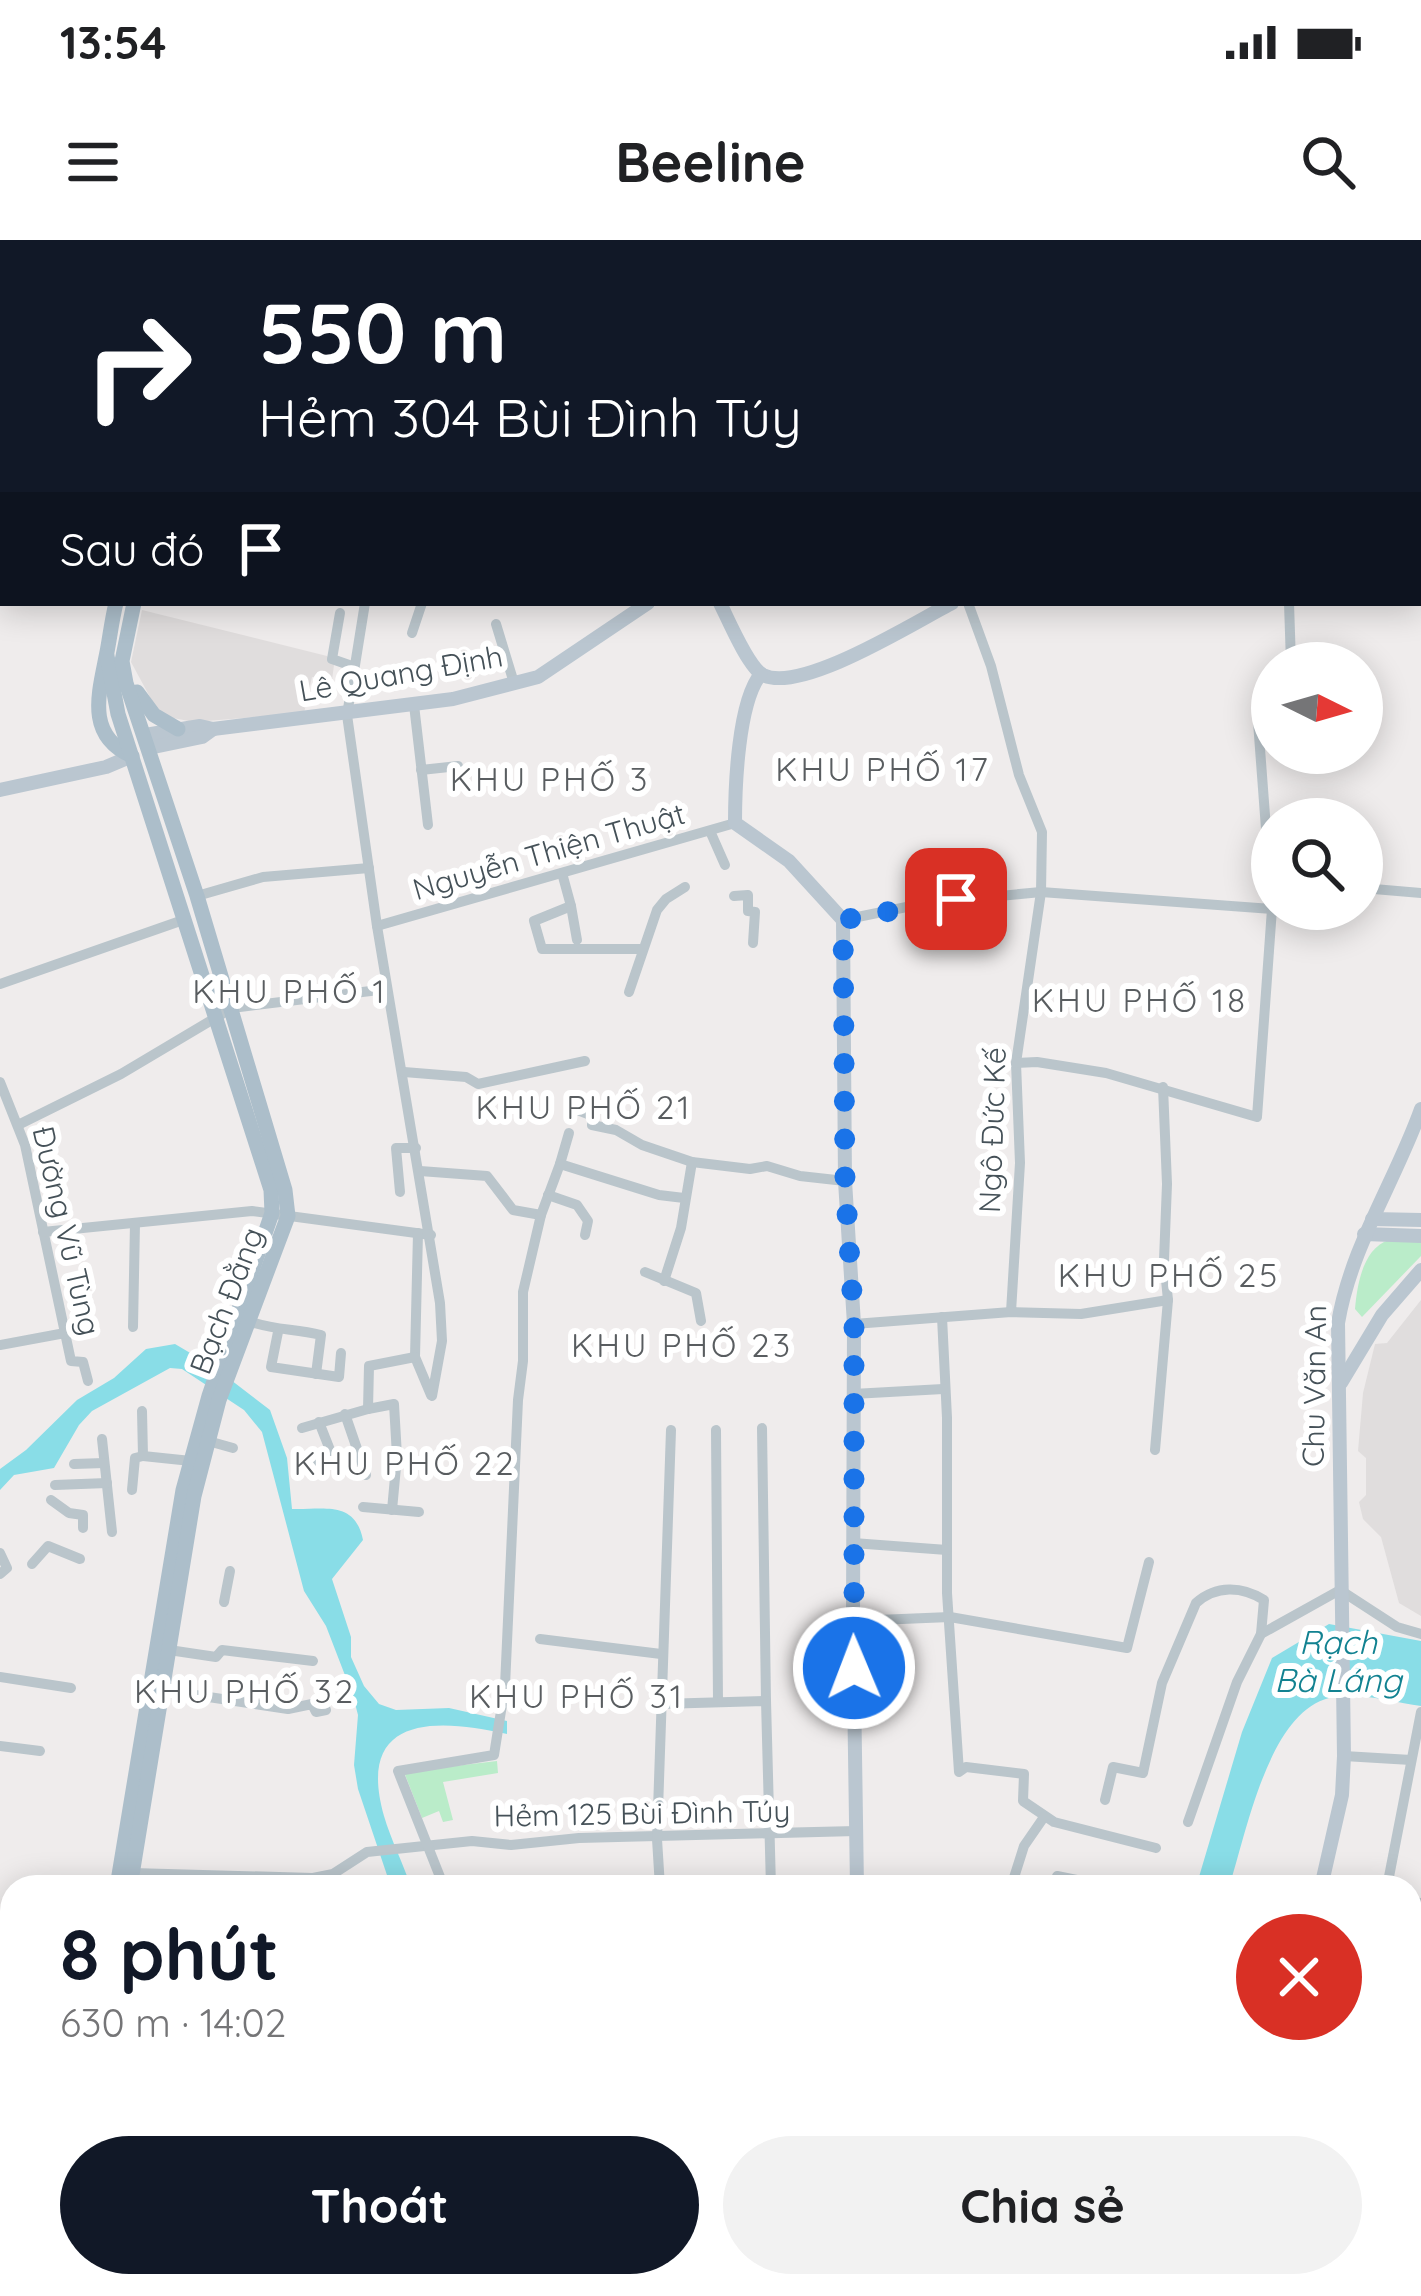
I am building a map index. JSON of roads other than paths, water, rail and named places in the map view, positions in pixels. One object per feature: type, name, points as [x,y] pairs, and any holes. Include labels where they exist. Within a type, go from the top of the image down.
[{"type":"main road","points":[[116,606],[114,658],[148,710],[178,729]]},
{"type":"main road","points":[[114,658],[133,606]]},
{"type":"main road","name":"Bạch Đằng","points":[[114,658],[147,741],[197,896],[285,1190],[248,1322],[225,1365]]},
{"type":"main road","name":"Bạch Đằng","points":[[114,658],[98,688],[98,716],[110,742],[129,748],[280,1214],[191,1461],[126,1875]]},
{"type":"main road","points":[[129,748],[147,741]]},
{"type":"main road","name":"Bạch Đằng","points":[[156,1689],[169,1650],[214,1398]]},
{"type":"street","points":[[364,606],[347,715],[442,1326],[432,1396],[416,1357],[425,1234]]},
{"type":"street","points":[[412,633],[421,606]]},
{"type":"street","name":"Lê Quang Định","points":[[147,741],[178,729],[347,715],[514,683],[538,676],[641,606]]},
{"type":"street","points":[[722,606],[761,674],[778,677],[816,670],[946,606]]},
{"type":"street","name":"Ngô Đức Kế","points":[[969,606],[991,666],[1018,775],[1042,832],[1041,892],[1016,1063],[1020,1163],[1011,1312]]},
{"type":"street","points":[[1289,606],[1290,642]]},
{"type":"street","points":[[340,613],[332,659],[352,666]]},
{"type":"street","points":[[496,624],[514,683]]},
{"type":"street","points":[[761,674],[748,694],[735,824],[789,861],[843,920],[845,1181],[854,1324],[857,1875]]},
{"type":"street","points":[[414,705],[428,825]]},
{"type":"street","name":"Lê Quang Định","points":[[147,741],[202,737],[213,729]]},
{"type":"street","points":[[0,790],[106,767],[129,748]]},
{"type":"street","points":[[422,770],[458,766]]},
{"type":"street","name":"Nguyễn Thiện Thuật","points":[[377,926],[735,824]]},
{"type":"street","points":[[710,832],[724,866]]},
{"type":"street","points":[[197,896],[263,877],[369,868]]},
{"type":"street","points":[[562,873],[577,940]]},
{"type":"street","points":[[629,992],[658,910],[685,887]]},
{"type":"street","points":[[1383,890],[1421,893]]},
{"type":"street","points":[[843,920],[926,903],[1041,892],[1251,907]]},
{"type":"street","points":[[734,896],[748,895],[748,911],[755,913],[753,943]]},
{"type":"street","points":[[571,906],[534,921],[542,949],[641,950]]},
{"type":"street","points":[[0,984],[186,919]]},
{"type":"street","points":[[1016,1063],[1106,1073],[1257,1117],[1270,930]]},
{"type":"street","points":[[18,1125],[121,1074],[232,1007],[387,989]]},
{"type":"street","points":[[404,1072],[466,1077],[478,1084],[585,1061]]},
{"type":"street","name":"Đường Vũ Tùng","points":[[0,1082],[18,1125],[71,1361],[83,1363],[88,1381]]},
{"type":"street","points":[[1155,1450],[1168,1300],[1163,1087]]},
{"type":"street","points":[[575,1109],[592,1116],[592,1125],[616,1130],[692,1162],[750,1169],[767,1166],[845,1181]]},
{"type":"street","name":"Chu Văn An","points":[[1343,1756],[1341,1304],[1364,1234],[1421,1109]]},
{"type":"street","points":[[439,1875],[398,1771],[494,1756],[503,1694],[523,1292],[541,1215],[569,1133]]},
{"type":"street","points":[[400,1192],[397,1148],[416,1148]]},
{"type":"street","points":[[664,1281],[692,1162]]},
{"type":"street","points":[[560,1164],[659,1195],[684,1198]]},
{"type":"street","points":[[421,1172],[488,1176],[513,1210],[541,1215]]},
{"type":"street","points":[[548,1195],[577,1205],[588,1221],[585,1235]]},
{"type":"street","points":[[43,1232],[252,1210],[425,1234]]},
{"type":"street","points":[[1372,1219],[1421,1220]]},
{"type":"street","points":[[133,1327],[135,1222]]},
{"type":"street","points":[[1364,1234],[1421,1237]]},
{"type":"street","points":[[1339,1387],[1382,1315],[1421,1270]]},
{"type":"street","points":[[645,1272],[696,1293],[701,1321]]},
{"type":"street","points":[[854,1324],[1011,1312],[1081,1314],[1168,1300]]},
{"type":"street","points":[[942,1317],[958,1772],[966,1766],[1024,1774],[1023,1801],[1044,1816],[1156,1848]]},
{"type":"street","points":[[248,1322],[278,1331],[322,1335],[316,1374]]},
{"type":"street","points":[[278,1331],[271,1367],[339,1377],[340,1353]]},
{"type":"street","points":[[0,1345],[65,1333]]},
{"type":"street","points":[[368,1409],[369,1366],[416,1357]]},
{"type":"street","points":[[853,1394],[943,1389]]},
{"type":"street","points":[[302,1428],[394,1404],[397,1456],[392,1510]]},
{"type":"street","points":[[142,1411],[143,1456]]},
{"type":"street","points":[[345,1414],[366,1475]]},
{"type":"street","points":[[314,1464],[332,1455],[319,1422]]},
{"type":"street","points":[[762,1428],[771,1875]]},
{"type":"street","points":[[659,1875],[660,1704],[671,1430]]},
{"type":"street","points":[[716,1430],[718,1702]]},
{"type":"street","points":[[102,1438],[112,1532]]},
{"type":"street","points":[[208,1441],[233,1448]]},
{"type":"street","points":[[132,1490],[135,1458],[191,1461]]},
{"type":"street","points":[[74,1464],[104,1463]]},
{"type":"street","points":[[56,1485],[107,1483]]},
{"type":"street","points":[[50,1500],[69,1513],[82,1515],[83,1528]]},
{"type":"street","points":[[363,1507],[418,1512]]},
{"type":"street","points":[[853,1543],[947,1556]]},
{"type":"street","points":[[32,1564],[48,1546],[80,1558]]},
{"type":"street","points":[[0,1553],[7,1568],[0,1574]]},
{"type":"street","points":[[853,1622],[950,1617],[1127,1648],[1149,1562]]},
{"type":"street","points":[[224,1603],[230,1571]]},
{"type":"street","points":[[1105,1800],[1113,1767],[1143,1773],[1162,1683],[1196,1604],[1205,1595],[1249,1590],[1264,1600],[1261,1634],[1237,1682],[1188,1822]]},
{"type":"street","points":[[1261,1634],[1340,1590],[1397,1627],[1421,1634]]},
{"type":"street","points":[[541,1639],[662,1654]]},
{"type":"street","points":[[169,1650],[216,1657],[222,1650],[313,1661]]},
{"type":"street","points":[[0,1677],[71,1688]]},
{"type":"street","points":[[156,1689],[288,1708],[312,1704],[316,1712],[326,1710]]},
{"type":"street","points":[[660,1704],[766,1701]]},
{"type":"street","points":[[1389,1875],[1420,1712]]},
{"type":"street","points":[[0,1747],[40,1751]]},
{"type":"street","points":[[1324,1875],[1342,1795],[1343,1756],[1411,1760]]},
{"type":"street","points":[[1406,1793],[1421,1795]]},
{"type":"street","points":[[1015,1875],[1024,1846],[1044,1816]]},
{"type":"street","name":"Hẻm 125 Bùi Đình Túy","points":[[329,1875],[367,1852],[429,1845],[856,1832]]},
{"type":"water","points":[[175,1344],[270,1410],[287,1458],[292,1509],[336,1510],[353,1518],[359,1527],[363,1540],[332,1579],[351,1637],[351,1657],[364,1686],[379,1704],[396,1710],[449,1708],[507,1721],[507,1734],[430,1726],[392,1741],[381,1758],[378,1783],[384,1816],[406,1875],[387,1875],[358,1789],[354,1765],[358,1715],[353,1696],[326,1626],[304,1591],[262,1432],[244,1410],[182,1369],[170,1368],[92,1411],[54,1468],[14,1475],[0,1490],[0,1469],[77,1400],[114,1378],[146,1349]]},
{"type":"water","name":"Rạch Bà Láng","points":[[1329,1624],[1421,1641],[1421,1706],[1351,1696],[1329,1698],[1308,1708],[1290,1727],[1262,1779],[1232,1875],[1200,1875],[1242,1732],[1272,1658]]},
{"type":"district","name":"KHU PHỐ 17","points":[[883,769]]},
{"type":"district","name":"KHU PHỐ 3","points":[[550,779]]},
{"type":"district","name":"KHU PHỐ 1","points":[[290,991]]},
{"type":"district","name":"KHU PHỐ 18","points":[[1140,1000]]},
{"type":"district","name":"KHU PHỐ 21","points":[[584,1107]]},
{"type":"district","name":"KHU PHỐ 25","points":[[1169,1275]]},
{"type":"district","name":"KHU PHỐ 23","points":[[682,1345]]},
{"type":"district","name":"KHU PHỐ 22","points":[[405,1463]]},
{"type":"district","name":"KHU PHỐ 32","points":[[245,1691]]},
{"type":"district","name":"KHU PHỐ 31","points":[[577,1696]]}]
